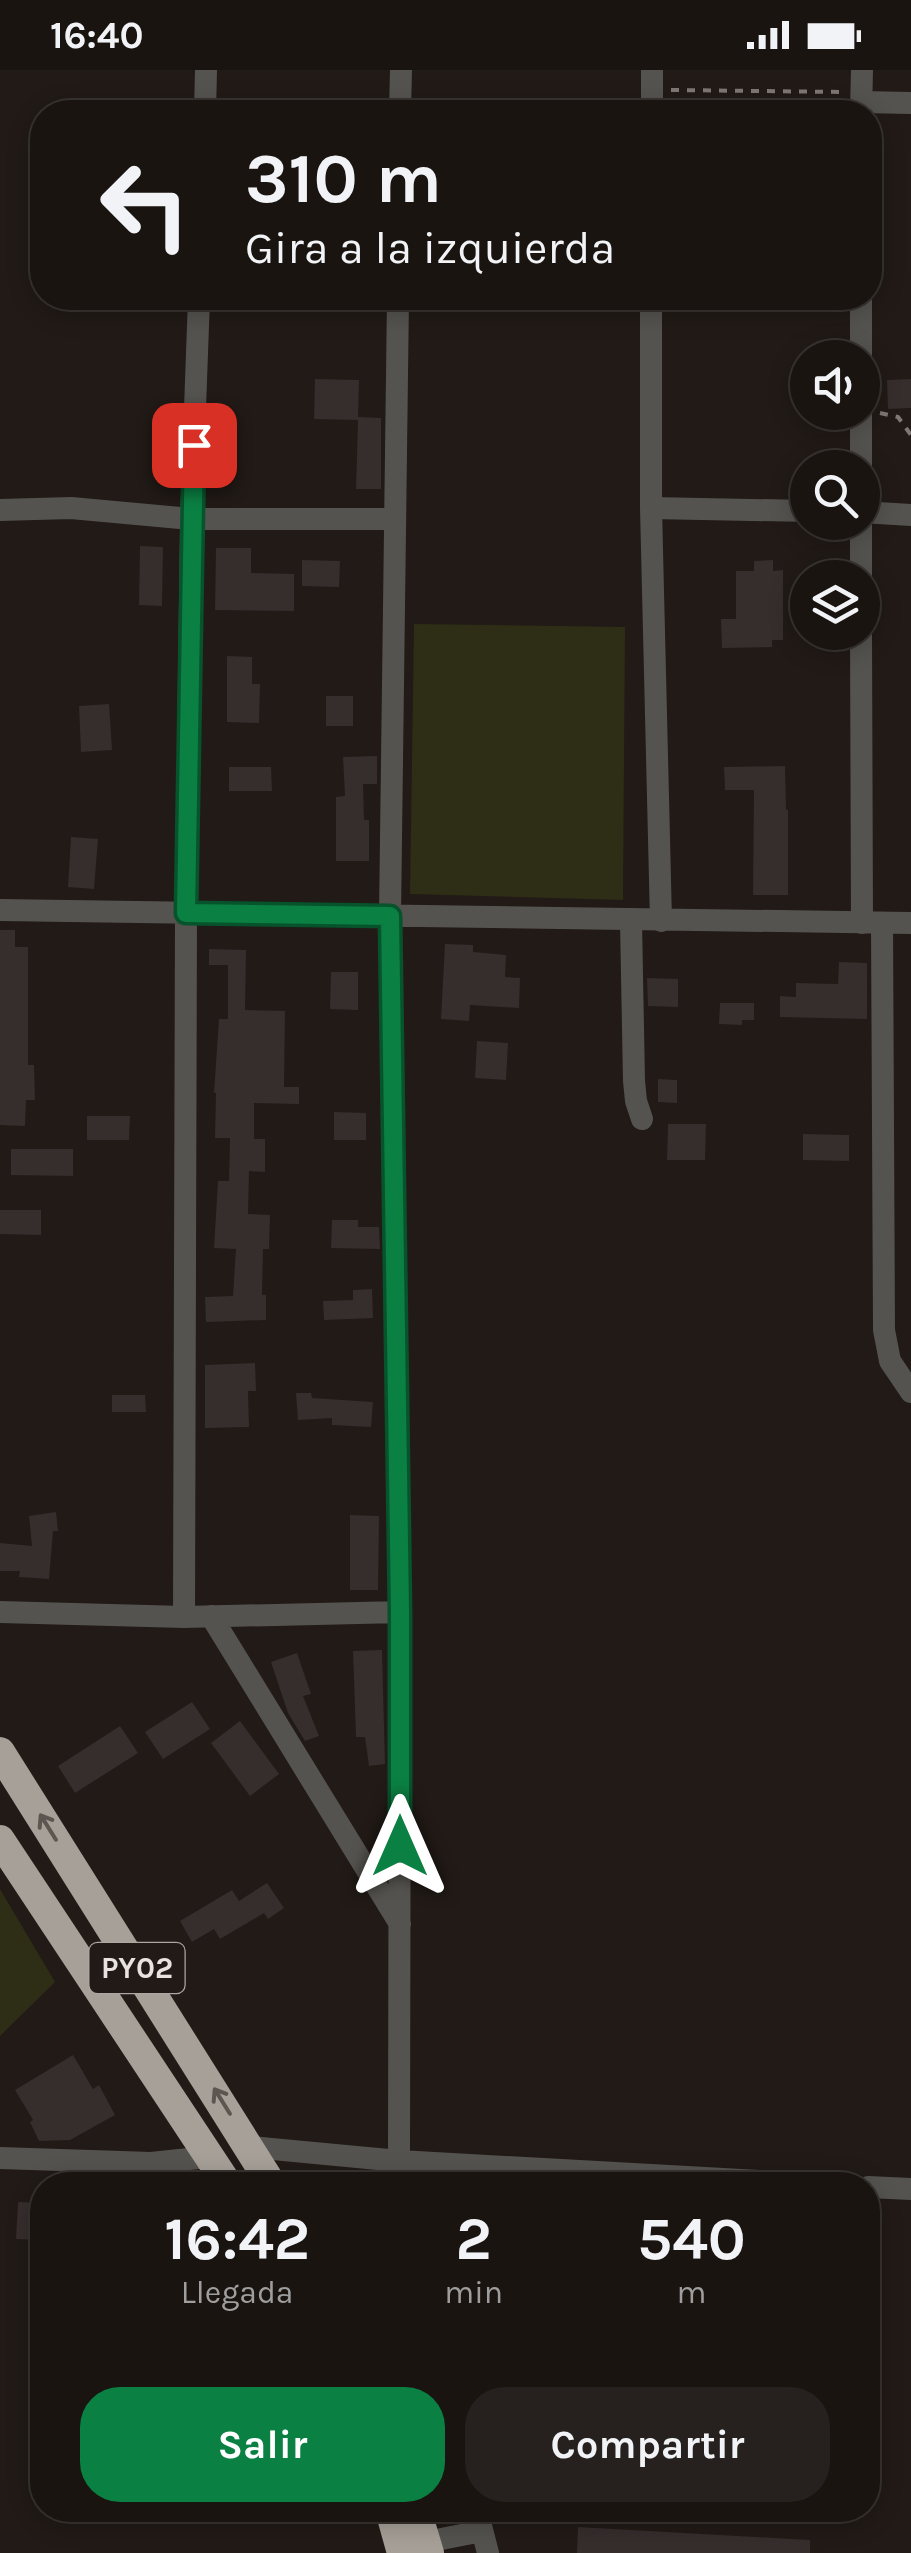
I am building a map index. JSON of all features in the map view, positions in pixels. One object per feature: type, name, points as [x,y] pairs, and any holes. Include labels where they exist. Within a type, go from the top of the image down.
[{"type":"highway","name":"PY02","points":[[0,1752],[265,2172]]},
{"type":"highway","name":"PY02","points":[[0,1840],[219,2172]]},
{"type":"highway","points":[[399,2522],[419,2550]]},
{"type":"highway","points":[[417,2522],[419,2550]]},
{"type":"street","points":[[205,100],[206,70]]},
{"type":"street","points":[[400,100],[401,70]]},
{"type":"street","points":[[861,94],[911,102]]},
{"type":"street","points":[[184,1617],[186,913],[191,519],[199,310]]},
{"type":"street","points":[[398,310],[390,916],[400,1612],[399,2161]]},
{"type":"street","points":[[652,310],[651,508],[660,922]]},
{"type":"street","points":[[861,310],[861,340]]},
{"type":"street","points":[[0,510],[70,508],[191,519],[395,519]]},
{"type":"street","points":[[651,508],[790,511]]},
{"type":"street","points":[[880,513],[911,515]]},
{"type":"street","points":[[863,650],[884,1330],[890,1361],[911,1392]]},
{"type":"street","points":[[0,910],[911,923]]},
{"type":"street","points":[[630,921],[634,1081],[642,1119]]},
{"type":"street","points":[[0,1612],[184,1617],[400,1612]]},
{"type":"street","points":[[211,1616],[400,1924]]},
{"type":"street","points":[[251,2147],[472,2172]]},
{"type":"street","points":[[0,2158],[150,2163],[208,2157]]},
{"type":"street","points":[[880,2188],[911,2190]]},
{"type":"street","points":[[419,2550],[482,2531]]},
{"type":"path","points":[[652,91],[861,94]]},
{"type":"path","points":[[880,414],[898,417],[911,434]]},
{"type":"shaded area","points":[[414,624],[625,627],[623,900],[410,894]]},
{"type":"shaded area","points":[[0,1889],[55,1982],[0,2036]]},
{"type":"building","points":[[315,379],[359,380],[358,417],[381,418],[381,489],[356,489],[358,420],[314,419]]},
{"type":"building","points":[[911,379],[911,408],[888,409],[887,380]]},
{"type":"building","points":[[140,546],[163,547],[162,606],[139,605]]},
{"type":"building","points":[[216,548],[251,548],[251,573],[294,574],[294,611],[215,610]]},
{"type":"building","points":[[302,560],[340,561],[339,587],[302,586]]},
{"type":"building","points":[[773,560],[773,571],[783,570],[783,640],[772,640],[772,647],[722,648],[721,619],[736,619],[736,571],[754,571],[754,561]]},
{"type":"building","points":[[227,656],[252,657],[252,684],[260,684],[259,723],[227,722]]},
{"type":"building","points":[[326,696],[353,696],[353,726],[326,726]]},
{"type":"building","points":[[109,704],[112,750],[81,752],[79,706]]},
{"type":"building","points":[[377,756],[377,784],[363,784],[364,820],[369,820],[369,861],[336,861],[336,797],[345,796],[343,757]]},
{"type":"building","points":[[785,766],[788,895],[753,895],[754,790],[725,790],[724,767]]},
{"type":"building","points":[[229,767],[271,767],[272,791],[229,791]]},
{"type":"building","points":[[71,837],[98,839],[94,889],[68,887]]},
{"type":"building","points":[[0,930],[15,930],[15,947],[28,947],[28,1065],[34,1065],[35,1100],[26,1100],[25,1126],[0,1125]]},
{"type":"building","points":[[445,944],[473,945],[473,952],[506,955],[505,977],[520,978],[519,1008],[470,1005],[469,1021],[441,1019]]},
{"type":"building","points":[[209,949],[246,950],[245,1010],[285,1011],[284,1087],[299,1087],[299,1104],[254,1103],[254,1139],[265,1139],[265,1172],[249,1171],[248,1214],[270,1215],[269,1249],[263,1249],[266,1320],[206,1322],[205,1297],[233,1296],[236,1249],[214,1248],[218,1181],[229,1181],[230,1138],[215,1138],[214,1093],[219,1019],[228,1019],[228,965],[209,965]]},
{"type":"building","points":[[839,962],[867,963],[867,1019],[780,1017],[780,996],[796,997],[796,983],[838,984]]},
{"type":"building","points":[[331,972],[358,972],[358,1010],[330,1009]]},
{"type":"building","points":[[647,978],[678,979],[678,1007],[648,1006]]},
{"type":"building","points":[[720,1003],[754,1003],[754,1020],[742,1020],[742,1025],[719,1024]]},
{"type":"building","points":[[477,1041],[508,1043],[506,1080],[475,1078]]},
{"type":"building","points":[[658,1079],[677,1080],[677,1103],[658,1102]]},
{"type":"building","points":[[334,1112],[366,1113],[366,1140],[334,1140]]},
{"type":"building","points":[[87,1116],[130,1116],[129,1140],[87,1140]]},
{"type":"building","points":[[668,1124],[706,1124],[705,1160],[667,1160]]},
{"type":"building","points":[[803,1134],[849,1135],[849,1161],[803,1160]]},
{"type":"building","points":[[11,1149],[73,1149],[73,1176],[11,1175]]},
{"type":"building","points":[[0,1210],[41,1210],[41,1235],[0,1234]]},
{"type":"building","points":[[332,1220],[358,1220],[358,1227],[379,1227],[380,1249],[331,1248]]},
{"type":"building","points":[[372,1289],[373,1318],[324,1320],[323,1301],[353,1300],[353,1290]]},
{"type":"building","points":[[255,1363],[256,1391],[248,1391],[249,1427],[205,1428],[205,1365]]},
{"type":"building","points":[[296,1393],[311,1393],[312,1398],[373,1402],[371,1427],[332,1425],[332,1418],[298,1420]]},
{"type":"building","points":[[112,1395],[145,1395],[146,1412],[112,1412]]},
{"type":"building","points":[[56,1512],[58,1531],[53,1531],[49,1579],[19,1577],[20,1571],[0,1571],[0,1543],[32,1546],[29,1516]]},
{"type":"building","points":[[350,1515],[379,1516],[378,1590],[350,1590]]},
{"type":"building","points":[[382,1650],[385,1764],[369,1766],[365,1737],[356,1737],[353,1651]]},
{"type":"building","points":[[297,1653],[311,1694],[303,1696],[319,1736],[305,1741],[288,1713],[271,1662]]},
{"type":"building","points":[[192,1702],[210,1729],[163,1759],[145,1732]]},
{"type":"building","points":[[240,1721],[279,1774],[250,1796],[211,1743]]},
{"type":"building","points":[[120,1726],[138,1753],[75,1793],[58,1766]]},
{"type":"building","points":[[267,1883],[284,1908],[268,1919],[264,1913],[220,1939],[214,1929],[192,1942],[180,1921],[232,1890],[239,1901]]},
{"type":"building","points":[[73,2055],[93,2089],[99,2085],[115,2115],[70,2140],[39,2141],[30,2122],[33,2120],[15,2090]]},
{"type":"building","points":[[18,2202],[30,2202],[30,2240],[16,2239]]},
{"type":"building","points":[[578,2527],[810,2540],[810,2553],[577,2553]]},
{"type":"route","points":[[194,445],[186,913],[390,916],[400,1846]]}]
